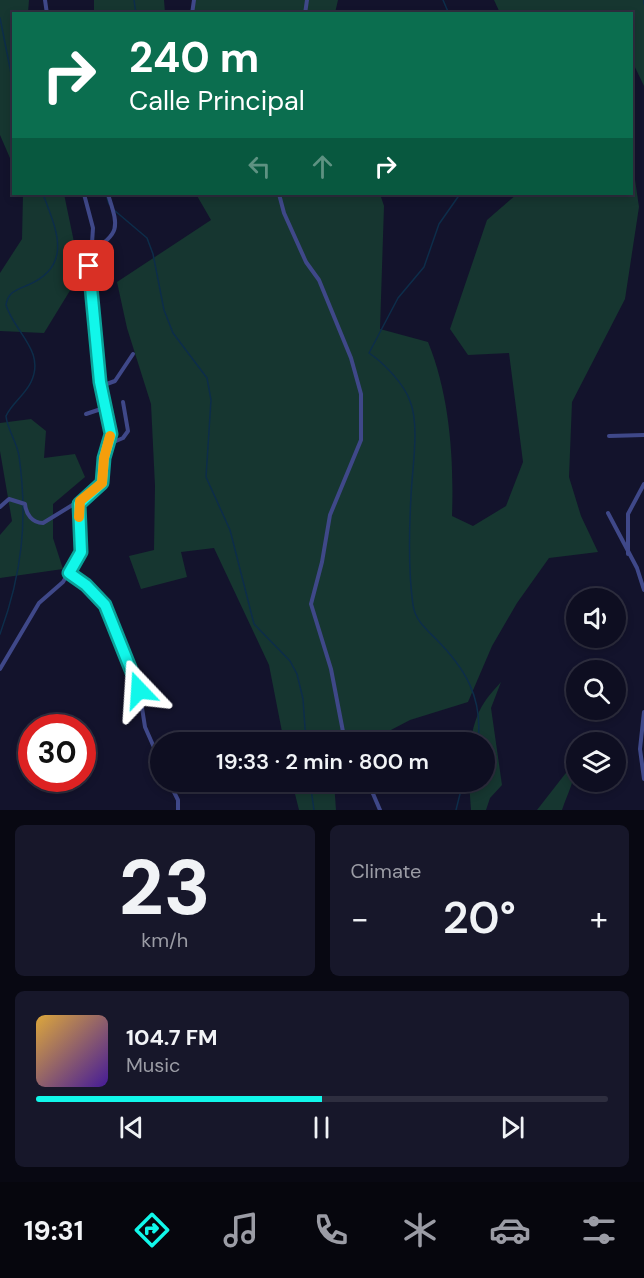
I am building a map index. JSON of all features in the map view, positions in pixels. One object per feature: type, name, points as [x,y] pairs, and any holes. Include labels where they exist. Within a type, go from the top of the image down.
[{"type":"street","points":[[0,507],[9,499],[19,500],[25,504],[26,512],[34,521],[43,523],[82,499],[102,483],[111,432],[100,386],[89,289],[93,228],[84,195]]},
{"type":"street","points":[[91,252],[113,236],[116,229],[116,216],[108,195]]},
{"type":"street","points":[[279,195],[284,213],[306,262],[319,280],[351,358],[361,394],[361,440],[330,515],[322,562],[311,604],[331,669],[343,732]]},
{"type":"street","points":[[100,386],[116,380],[133,354]]},
{"type":"street","points":[[108,444],[123,438],[128,431],[123,402]]},
{"type":"street","points":[[86,414],[105,408]]},
{"type":"street","points":[[609,436],[644,435]]},
{"type":"street","points":[[628,554],[628,514],[644,484]]},
{"type":"street","points":[[0,669],[39,603],[69,573],[81,552],[78,508],[82,499]]},
{"type":"street","points":[[608,513],[644,590]]},
{"type":"street","points":[[69,573],[86,585],[105,605],[132,668],[140,695],[144,727],[150,740]]},
{"type":"street","points":[[644,712],[640,749],[644,779]]},
{"type":"street","points":[[174,792],[178,800],[178,810]]},
{"type":"street","points":[[372,792],[380,810]]},
{"type":"green space","points":[[0,0],[29,0],[28,12],[12,12],[12,163],[0,135]]},
{"type":"green space","points":[[94,0],[164,0],[165,12],[94,12]]},
{"type":"green space","points":[[194,0],[338,0],[335,12],[193,12]]},
{"type":"green space","points":[[494,0],[644,0],[644,86],[633,63],[633,12],[500,12]]},
{"type":"green space","points":[[633,166],[639,207],[625,299],[572,402],[569,477],[581,516],[598,552],[549,558],[517,603],[492,646],[468,702],[410,720],[387,732],[282,732],[269,665],[214,548],[181,552],[187,577],[141,589],[129,556],[154,550],[155,486],[151,404],[127,328],[117,282],[211,220],[197,195],[380,195],[384,206],[380,329],[428,342],[446,406],[451,450],[452,516],[473,526],[506,506],[523,462],[509,353],[468,355],[450,329],[487,220],[516,195],[633,195]]},
{"type":"green space","points":[[23,195],[64,195],[74,242],[74,284],[44,333],[0,331],[0,273],[22,239]]},
{"type":"green space","points":[[31,419],[46,431],[44,458],[75,454],[85,477],[53,504],[53,538],[63,569],[0,578],[0,535],[12,521],[0,451],[0,423]]},
{"type":"green space","points":[[501,682],[491,708],[494,732],[473,732],[480,709]]},
{"type":"green space","points":[[495,736],[502,785],[490,798],[486,810],[471,810],[470,792],[495,792]]},
{"type":"green space","points":[[566,773],[566,792],[568,792],[562,810],[537,810]]},
{"type":"green space","points":[[294,792],[335,792],[336,810],[299,810]]},
{"type":"waterway","points":[[134,0],[136,12]]},
{"type":"waterway","points":[[443,0],[448,12]]},
{"type":"waterway","points":[[0,18],[12,78]]},
{"type":"waterway","points":[[0,634],[14,590],[23,525],[19,456],[6,416],[28,387],[35,371],[32,351],[6,305],[13,292],[43,277],[52,267],[57,256],[56,232],[43,195]]},
{"type":"waterway","points":[[106,195],[109,204]]},
{"type":"waterway","points":[[459,195],[439,224],[424,267],[398,298],[369,353],[381,362],[398,381],[407,394],[413,411],[415,448],[409,551],[413,605],[421,624],[456,661],[464,673],[475,698],[479,732]]},
{"type":"waterway","points":[[114,210],[147,238],[153,254],[164,310],[173,333],[207,378],[211,400],[206,477],[230,530],[254,624],[290,661],[297,674],[303,699],[305,732]]},
{"type":"waterway","points":[[311,792],[314,810]]},
{"type":"waterway","points":[[456,810],[460,792]]},
{"type":"slow traffic","points":[[79,517],[80,501],[102,483],[104,458],[110,436]]},
{"type":"route","points":[[89,266],[89,289],[100,362],[100,382],[111,434],[104,458],[102,483],[79,504],[81,552],[69,573],[86,585],[105,605],[139,690]]}]
